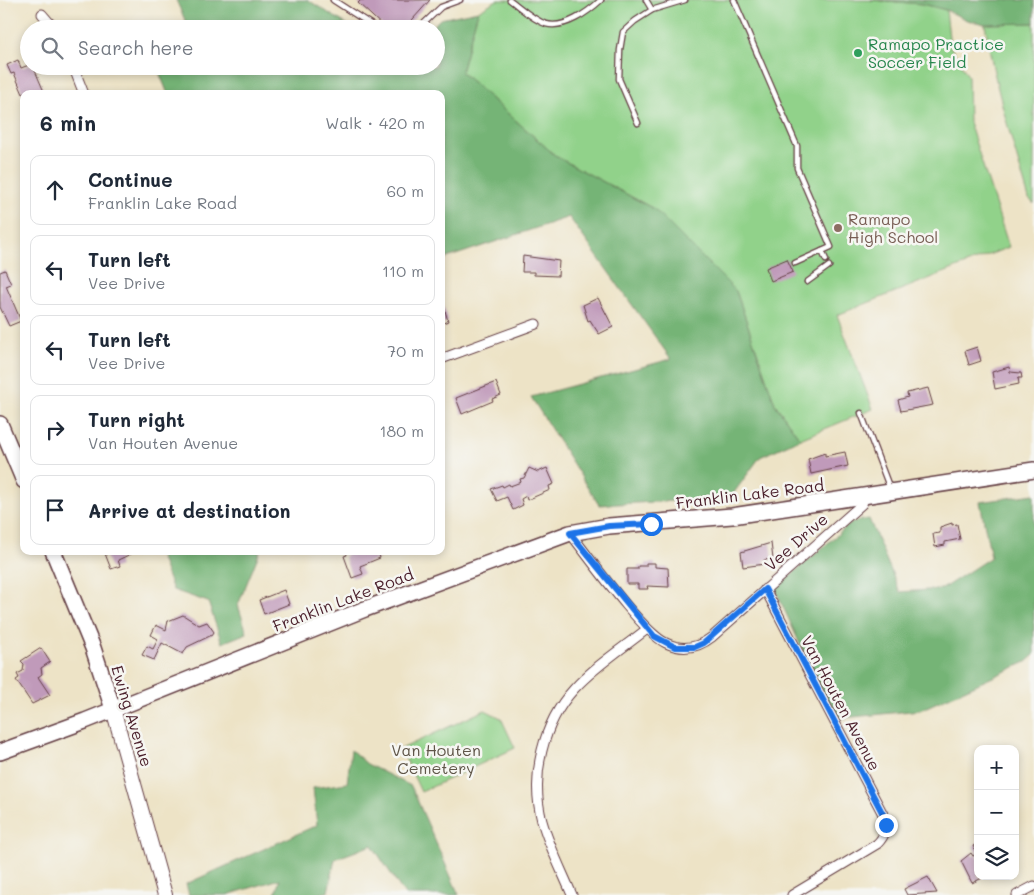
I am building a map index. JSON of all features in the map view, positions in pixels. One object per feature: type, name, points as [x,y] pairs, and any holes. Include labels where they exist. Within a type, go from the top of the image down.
[{"type":"main road","points":[[0,424],[20,472]]},
{"type":"main road","name":"Franklin Lake Road","points":[[0,752],[366,609],[570,533],[609,526],[732,516],[1034,470]]},
{"type":"main road","name":"Ewing Avenue","points":[[55,555],[93,648],[113,709],[165,895]]},
{"type":"street","points":[[42,14],[47,20]]},
{"type":"street","points":[[77,75],[82,90]]},
{"type":"street","points":[[445,358],[536,324]]},
{"type":"street","name":"Vee Drive","points":[[570,533],[648,629],[670,645],[685,648],[695,647],[712,637],[862,504],[865,496]]},
{"type":"street","name":"Van Houten Avenue","points":[[765,589],[885,818],[886,831],[877,844],[792,895]]},
{"type":"street","points":[[572,895],[542,819],[538,782],[543,744],[560,707],[574,689],[586,676],[648,629]]},
{"type":"street","points":[[1017,895],[1034,886]]},
{"type":"lane","points":[[333,0],[367,20]]},
{"type":"lane","points":[[427,20],[441,6],[460,0]]},
{"type":"lane","points":[[510,0],[536,19],[546,24],[556,25],[583,15],[601,0]]},
{"type":"lane","points":[[646,0],[652,10]]},
{"type":"lane","points":[[638,123],[620,79],[621,38],[623,32],[635,21],[652,10],[685,0]]},
{"type":"lane","points":[[734,0],[797,146],[797,168],[831,247],[795,263]]},
{"type":"lane","points":[[822,251],[826,260]]},
{"type":"lane","points":[[807,282],[829,266]]},
{"type":"lane","points":[[861,412],[892,492]]},
{"type":"green space","points":[[176,0],[308,0],[340,20],[185,20]]},
{"type":"green space","name":"Ramapo High School","points":[[497,0],[871,0],[923,4],[946,10],[950,46],[968,76],[969,122],[1009,247],[837,315],[873,409],[800,439],[775,404],[736,291],[654,209],[557,157],[461,72],[478,11]]},
{"type":"green space","points":[[871,0],[1034,0],[1034,23],[985,24],[967,20],[946,10],[923,4]]},
{"type":"green space","points":[[478,11],[461,72],[557,157],[654,209],[736,291],[775,404],[800,439],[760,457],[733,494],[691,500],[599,505],[531,397],[671,359],[569,217],[445,259],[445,90],[166,90],[160,75],[445,75],[445,20],[440,19]]},
{"type":"green space","points":[[1034,23],[1034,204],[1029,199],[1004,112],[985,24]]},
{"type":"green space","points":[[1034,494],[1034,655],[1026,662],[920,710],[834,719],[775,589],[852,522],[869,519],[900,592],[942,589],[991,557],[980,502]]},
{"type":"green space","points":[[160,555],[258,555],[238,605],[247,633],[222,643],[208,602],[173,590]]},
{"type":"green space","name":"Van Houten Cemetery","points":[[485,710],[501,718],[515,748],[421,792],[401,749]]},
{"type":"green space","points":[[351,750],[367,764],[411,786],[459,895],[405,895],[372,845],[335,859],[328,892],[314,895],[275,895],[280,879],[227,895],[189,895],[186,884],[317,825],[313,788],[347,783]]},
{"type":"building","points":[[361,0],[430,0],[412,20],[376,20],[358,3]]},
{"type":"building","points":[[18,60],[20,75],[37,75],[43,90],[21,90],[14,73],[11,74],[7,65]]},
{"type":"building","points":[[523,256],[559,261],[558,276],[534,275],[534,272],[522,272]]},
{"type":"building","points":[[787,259],[793,272],[771,281],[766,268]]},
{"type":"building","points":[[5,270],[11,284],[6,286],[20,319],[20,321],[9,326],[0,307],[0,272]]},
{"type":"building","points":[[598,298],[613,327],[599,334],[590,320],[588,321],[583,305]]},
{"type":"building","points":[[445,311],[448,321],[445,322]]},
{"type":"building","points":[[977,347],[981,361],[969,365],[965,351]]},
{"type":"building","points":[[1009,367],[1010,372],[1021,373],[1022,378],[1018,378],[1019,384],[995,389],[992,372]]},
{"type":"building","points":[[496,382],[501,395],[492,399],[493,401],[462,414],[456,398]]},
{"type":"building","points":[[928,388],[933,405],[901,411],[898,400],[908,397],[907,393]]},
{"type":"building","points":[[845,452],[848,466],[811,474],[808,459],[825,453],[825,456]]},
{"type":"building","points":[[529,468],[538,472],[547,468],[554,484],[549,486],[550,490],[527,500],[526,496],[521,499],[523,505],[513,510],[507,497],[497,501],[491,489],[521,482],[520,479],[524,478]]},
{"type":"building","points":[[952,523],[952,525],[957,524],[960,539],[945,542],[945,545],[935,547],[933,534],[940,533],[940,527]]},
{"type":"building","points":[[771,543],[773,559],[764,560],[765,564],[743,567],[741,552]]},
{"type":"building","points":[[106,555],[129,555],[118,560],[120,566],[111,569]]},
{"type":"building","points":[[379,555],[380,558],[360,566],[363,574],[352,578],[344,556]]},
{"type":"building","points":[[646,563],[655,563],[655,567],[668,568],[669,587],[647,586],[648,589],[638,589],[638,584],[627,584],[627,569],[638,569],[638,566],[646,566]]},
{"type":"building","points":[[284,590],[289,604],[264,614],[259,600]]},
{"type":"building","points":[[183,615],[199,625],[207,622],[214,632],[212,635],[187,647],[183,654],[162,643],[154,660],[142,655],[147,646],[153,649],[158,639],[151,635],[156,625],[166,630],[168,621]]},
{"type":"building","points":[[41,648],[50,662],[41,668],[42,674],[38,677],[50,695],[32,704],[16,680],[19,678],[17,674],[23,671],[24,664],[21,661]]},
{"type":"building","points":[[971,853],[973,856],[974,880],[978,880],[972,883],[961,861]]},
{"type":"building","points":[[928,877],[937,893],[907,895],[904,889]]},
{"type":"place","name":"Ramapo Practice Soccer Field","points":[[858,53]]},
{"type":"place","name":"Ramapo High School","points":[[838,228]]},
{"type":"route","points":[[651,524],[609,526],[570,533],[654,636],[675,647],[695,647],[704,643],[765,589],[885,818],[886,825]]}]
